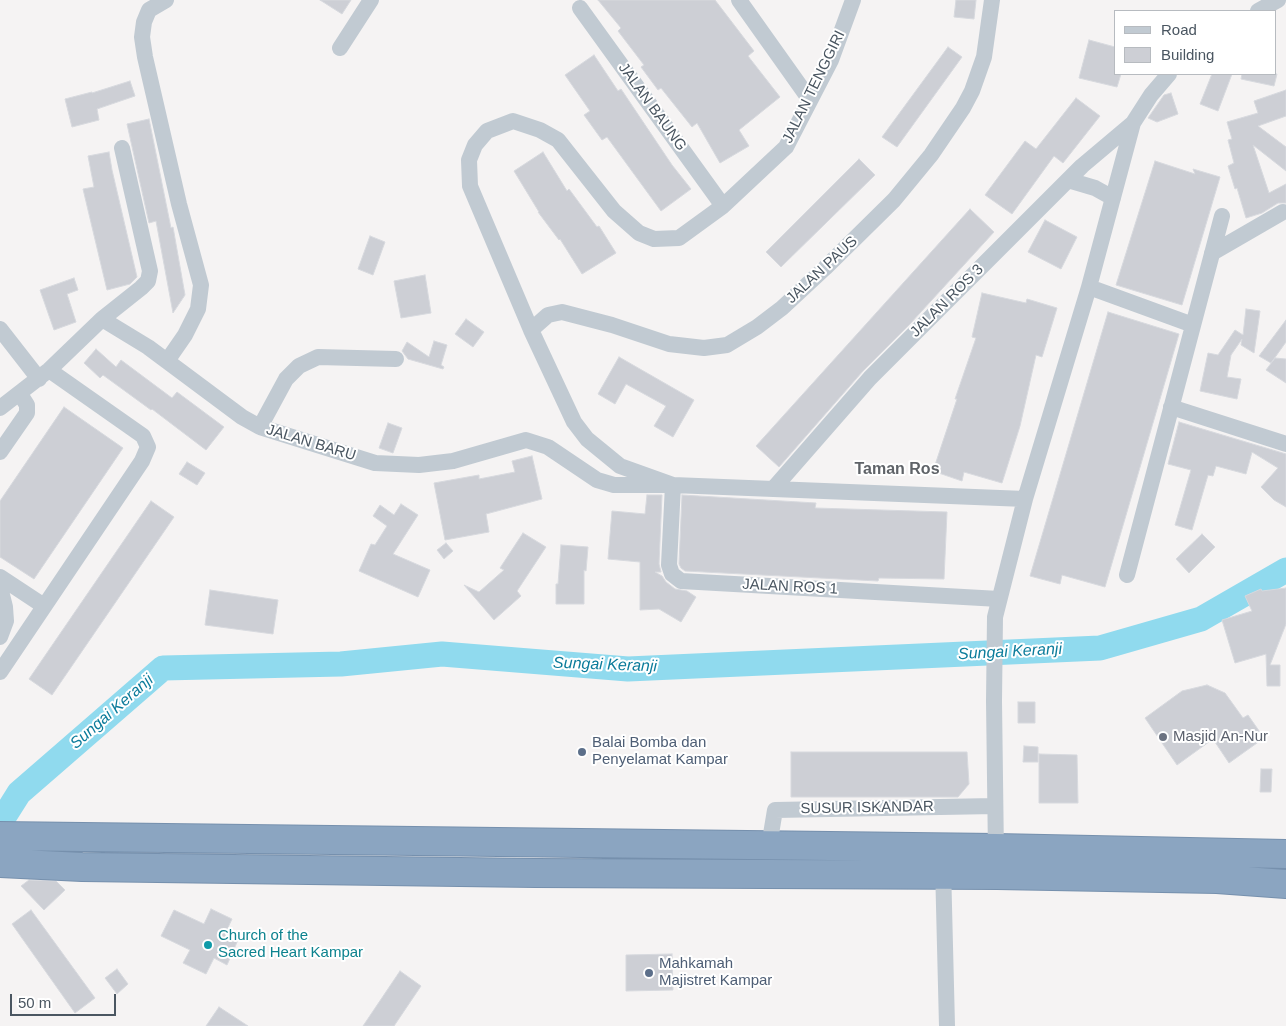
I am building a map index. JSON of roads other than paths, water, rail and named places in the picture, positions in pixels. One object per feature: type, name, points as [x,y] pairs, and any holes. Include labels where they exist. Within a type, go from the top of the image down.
[{"type":"highway","points":[[10,836],[996,848],[1286,854]]},
{"type":"highway","points":[[8,863],[82,867],[534,873],[997,875],[1216,879],[1286,884]]},
{"type":"street","points":[[166,0],[149,10],[144,22],[142,37],[179,204],[201,284],[198,309],[185,335],[167,361]]},
{"type":"street","points":[[340,48],[371,0]]},
{"type":"street","points":[[739,0],[810,100]]},
{"type":"street","name":"JALAN TENGGIRI","points":[[673,485],[620,466],[587,439],[574,422],[531,330],[470,186],[470,160],[475,145],[487,131],[513,121],[540,130],[558,140],[614,211],[639,233],[654,239],[679,238],[723,206],[786,147],[830,60],[853,0]]},
{"type":"street","name":"JALAN PAUS","points":[[531,330],[548,315],[562,312],[612,325],[669,344],[704,348],[728,345],[757,327],[782,308],[894,200],[931,155],[963,108],[972,90],[984,57],[992,0]]},
{"type":"street","points":[[1260,10],[1278,0]]},
{"type":"street","name":"JALAN BAUNG","points":[[580,8],[723,206]]},
{"type":"street","points":[[997,875],[994,700],[995,617],[1025,499],[1089,287],[1133,123],[1151,95],[1168,75]]},
{"type":"street","name":"JALAN ROS 3","points":[[773,489],[870,378],[1068,180],[1133,123]]},
{"type":"street","points":[[0,408],[44,374],[102,319],[148,281],[150,271],[122,148]]},
{"type":"street","points":[[1068,180],[1095,188],[1113,198]]},
{"type":"street","points":[[1212,254],[1283,212]]},
{"type":"street","points":[[1126,574],[1222,216]]},
{"type":"street","points":[[1089,287],[1193,325]]},
{"type":"street","name":"JALAN BARU","points":[[102,319],[132,337],[242,417],[260,427],[375,463],[419,465],[453,461],[526,440],[548,447],[597,480],[614,486],[673,485]]},
{"type":"street","points":[[0,328],[44,374],[143,436],[148,447],[142,461],[0,672]]},
{"type":"street","points":[[260,427],[286,379],[299,366],[318,357],[396,358]]},
{"type":"street","points":[[0,452],[27,413],[26,405],[20,394]]},
{"type":"street","points":[[1171,407],[1286,444]]},
{"type":"street","points":[[673,485],[1025,499]]},
{"type":"street","name":"JALAN ROS 1","points":[[673,485],[669,564],[672,574],[681,581],[999,599]]},
{"type":"street","points":[[0,577],[44,606]]},
{"type":"street","points":[[0,587],[6,621],[0,637]]},
{"type":"street","name":"SUSUR ISKANDAR","points":[[769,846],[775,810],[995,806]]},
{"type":"street","points":[[944,848],[947,1026]]},
{"type":"waterway","name":"Sungai Keranji","points":[[0,823],[19,793],[163,668],[341,664],[442,654],[628,669],[1100,648],[1201,619],[1286,570]]},
{"type":"place","name":"Masjid An-Nur","points":[[1163,737]]},
{"type":"place","name":"Balai Bomba dan Penyelamat Kampar","points":[[582,752]]},
{"type":"place","name":"Church of the Sacred Heart Kampar","points":[[208,945]]},
{"type":"place","name":"Mahkamah Majistret Kampar","points":[[649,973]]},
{"type":"district","name":"Taman Ros","points":[[897,470]]}]
